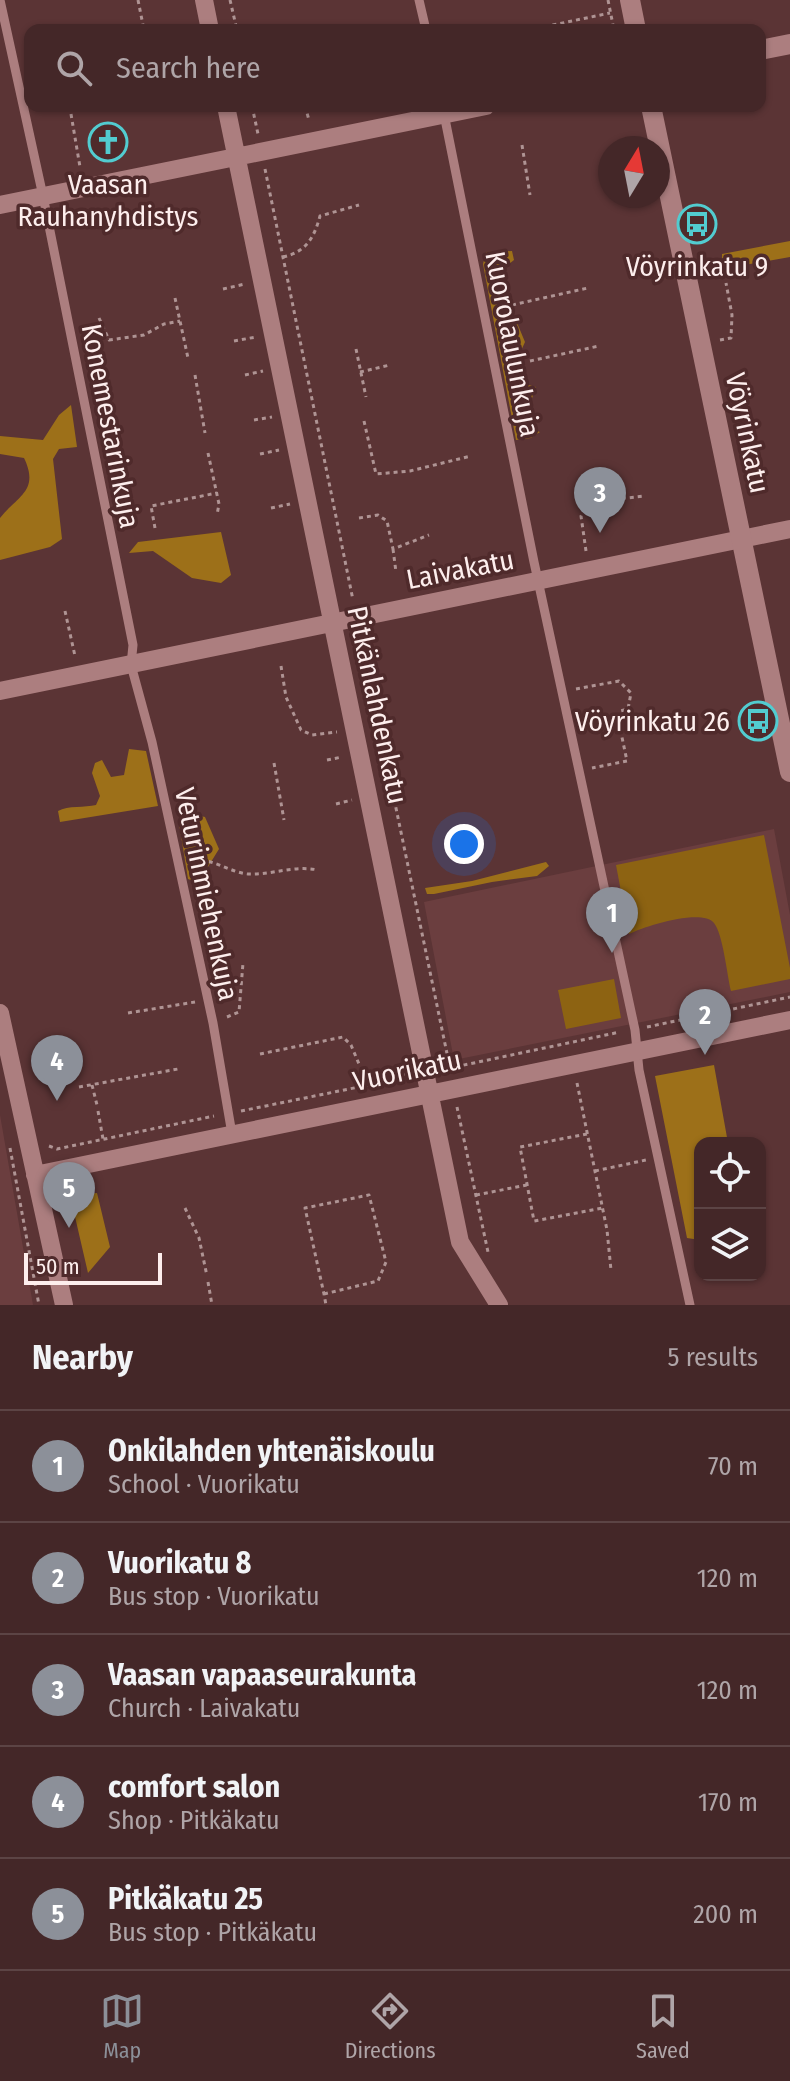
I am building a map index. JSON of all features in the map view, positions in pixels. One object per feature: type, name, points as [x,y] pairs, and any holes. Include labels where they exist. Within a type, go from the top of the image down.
[{"type":"main road","points":[[630,0],[635,24]]},
{"type":"main road","points":[[766,49],[790,44]]},
{"type":"main road","name":"Vöyrinkatu","points":[[652,112],[790,772]]},
{"type":"street","points":[[204,0],[209,24]]},
{"type":"street","name":"Pitkänlahdenkatu","points":[[227,112],[460,1242],[485,1287],[499,1305]]},
{"type":"street","points":[[0,205],[434,112]]},
{"type":"street","name":"Laivakatu","points":[[0,691],[790,529]]},
{"type":"street","points":[[0,1013],[64,1305]]},
{"type":"street","name":"Vuorikatu","points":[[35,1175],[790,1020]]},
{"type":"lane","name":"Konemestarinkuja","points":[[0,0],[24,109]]},
{"type":"lane","points":[[419,0],[425,24]]},
{"type":"lane","name":"Konemestarinkuja","points":[[25,112],[133,645],[131,665]]},
{"type":"lane","name":"Kuorolaulunkuja","points":[[443,112],[690,1305]]},
{"type":"lane","name":"Veturinmiehenkuja","points":[[131,665],[152,742],[213,1023],[232,1134]]},
{"type":"path","points":[[138,0],[143,24]]},
{"type":"path","points":[[230,0],[236,24]]},
{"type":"path","points":[[608,0],[613,24]]},
{"type":"path","points":[[558,24],[610,13]]},
{"type":"path","points":[[253,112],[450,1068]]},
{"type":"path","points":[[307,112],[309,120]]},
{"type":"path","points":[[71,114],[80,167]]},
{"type":"path","points":[[522,145],[530,195]]},
{"type":"path","points":[[283,257],[307,247],[316,233],[320,216],[359,205]]},
{"type":"path","points":[[223,289],[249,283]]},
{"type":"path","points":[[720,340],[731,338],[732,315],[726,283]]},
{"type":"path","points":[[512,305],[588,288]]},
{"type":"path","points":[[175,298],[188,358]]},
{"type":"path","points":[[99,318],[109,340],[144,335],[164,324],[180,321]]},
{"type":"path","points":[[234,341],[259,336]]},
{"type":"path","points":[[530,361],[599,346]]},
{"type":"path","points":[[356,349],[366,397]]},
{"type":"path","points":[[360,372],[390,365]]},
{"type":"path","points":[[245,375],[266,371]]},
{"type":"path","points":[[195,375],[205,433]]},
{"type":"path","points":[[254,420],[276,416]]},
{"type":"path","points":[[364,421],[376,474],[410,471],[471,456]]},
{"type":"path","points":[[260,454],[283,449]]},
{"type":"path","points":[[208,453],[219,504],[217,515]]},
{"type":"path","points":[[586,551],[581,516],[590,502],[587,482]]},
{"type":"path","points":[[155,528],[151,506],[217,493]]},
{"type":"path","points":[[590,502],[645,496]]},
{"type":"path","points":[[271,508],[293,503]]},
{"type":"path","points":[[359,518],[378,515],[387,521],[396,572]]},
{"type":"path","points":[[393,549],[429,535]]},
{"type":"path","points":[[65,611],[75,656]]},
{"type":"path","points":[[281,666],[286,697],[301,730],[312,735],[341,731]]},
{"type":"path","points":[[564,691],[619,681],[631,693],[628,709],[620,711],[627,761],[580,770]]},
{"type":"path","points":[[327,760],[346,756]]},
{"type":"path","points":[[274,763],[284,820]]},
{"type":"path","points":[[336,804],[355,800]]},
{"type":"path","points":[[177,862],[202,859],[252,874],[304,867],[318,870]]},
{"type":"path","points":[[213,1023],[239,1012],[243,963]]},
{"type":"path","points":[[128,1013],[207,999]]},
{"type":"path","points":[[260,1054],[343,1037],[351,1045],[359,1064]]},
{"type":"path","points":[[79,1087],[178,1069]]},
{"type":"path","points":[[363,1074],[366,1085]]},
{"type":"path","points":[[577,1083],[603,1208],[611,1270]]},
{"type":"path","points":[[92,1085],[97,1105]]},
{"type":"path","points":[[457,1107],[489,1253]]},
{"type":"path","points":[[98,1111],[103,1139]]},
{"type":"path","points":[[587,1134],[520,1147],[534,1221],[603,1208]]},
{"type":"path","points":[[595,1171],[658,1158]]},
{"type":"path","points":[[476,1195],[527,1185]]},
{"type":"path","points":[[324,1294],[378,1281],[386,1262],[369,1195],[305,1208],[326,1305]]},
{"type":"path","points":[[185,1208],[199,1238],[207,1276]]},
{"type":"path","points":[[208,1282],[212,1305]]},
{"type":"shaded area","points":[[790,241],[790,257],[722,269],[722,254]]},
{"type":"shaded area","points":[[512,251],[514,260],[500,271],[497,289],[503,319],[515,318],[525,342],[514,366],[521,383],[536,387],[525,418],[526,427],[540,432],[531,438],[516,440],[483,264],[486,252]]},
{"type":"shaded area","points":[[71,405],[77,447],[59,449],[53,459],[62,539],[50,547],[0,560],[0,518],[24,492],[29,478],[24,458],[0,454],[0,436],[43,440],[59,415]]},
{"type":"shaded area","points":[[221,532],[231,575],[221,583],[192,578],[153,551],[129,553],[138,542]]},
{"type":"shaded area","points":[[129,749],[146,751],[158,806],[60,822],[58,811],[96,805],[100,796],[92,773],[95,763],[102,760],[111,777],[124,775]]},
{"type":"shaded area","points":[[196,815],[205,817],[219,849],[198,883],[188,879],[179,823]]},
{"type":"shaded area","points":[[774,829],[790,915],[790,992],[454,1060],[424,902]]},
{"type":"shaded area","points":[[764,835],[790,979],[731,991],[720,936],[714,923],[708,919],[673,920],[629,934],[616,865]]},
{"type":"shaded area","points":[[546,862],[549,866],[537,876],[434,894],[427,894],[425,888],[472,881]]},
{"type":"shaded area","points":[[614,979],[621,1018],[566,1029],[558,990]]},
{"type":"shaded area","points":[[714,1065],[727,1137],[694,1137],[694,1239],[687,1238],[655,1076]]},
{"type":"shaded area","points":[[0,1115],[33,1305],[0,1305]]},
{"type":"shaded area","points":[[97,1193],[110,1247],[88,1273],[70,1195]]},
{"type":"place","name":"Vaasan Rauhanyhdistys","points":[[108,142]]},
{"type":"place","name":"Vöyrinkatu 9","points":[[697,224]]},
{"type":"place","name":"Vaasan vapaaseurakunta","points":[[600,533]]},
{"type":"place","name":"Vöyrinkatu 26","points":[[758,721]]},
{"type":"place","name":"Onkilahden yhtenäiskoulu","points":[[612,953]]},
{"type":"place","name":"Vuorikatu 8","points":[[705,1055]]},
{"type":"place","name":"comfort salon","points":[[57,1101]]},
{"type":"place","name":"Pitkäkatu 25","points":[[69,1228]]}]
